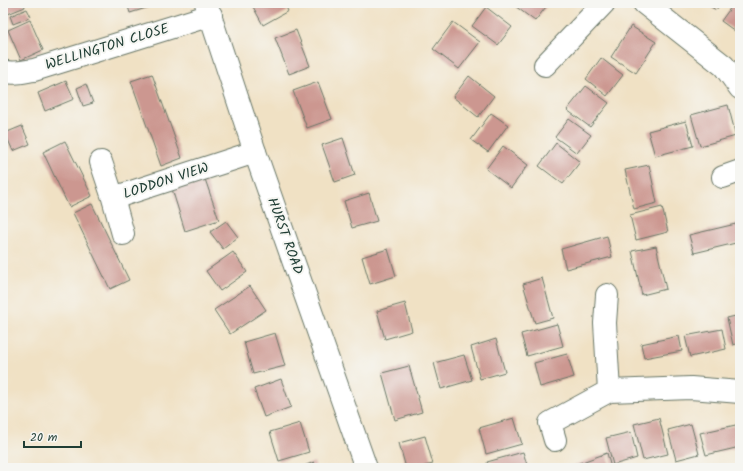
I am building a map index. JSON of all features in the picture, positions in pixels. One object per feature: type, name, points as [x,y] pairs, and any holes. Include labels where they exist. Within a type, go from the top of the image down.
[{"type":"street","points":[[545,65],[604,3]]},
{"type":"street","points":[[644,3],[724,66],[740,88]]},
{"type":"street","name":"WELLINGTON CLOSE","points":[[3,71],[7,73],[34,70],[209,9]]},
{"type":"street","name":"HURST ROAD","points":[[209,9],[255,152],[366,468]]},
{"type":"street","name":"LODDON VIEW","points":[[123,234],[113,198],[255,152]]},
{"type":"street","points":[[101,162],[113,198]]},
{"type":"street","points":[[607,295],[598,322],[610,391]]},
{"type":"street","points":[[555,440],[550,424],[610,391],[691,388],[740,392]]},
{"type":"building","points":[[3,3],[24,3],[25,7],[3,16]]},
{"type":"building","points":[[127,3],[155,3],[156,5],[130,13]]},
{"type":"building","points":[[251,3],[284,3],[288,11],[263,25]]},
{"type":"building","points":[[518,3],[549,3],[535,21],[515,6]]},
{"type":"building","points":[[704,3],[721,3],[716,10]]},
{"type":"building","points":[[734,3],[740,3],[739,34],[721,21]]},
{"type":"building","points":[[486,7],[512,27],[498,45],[472,26]]},
{"type":"building","points":[[27,9],[31,17],[13,24],[10,16]]},
{"type":"building","points":[[30,20],[43,50],[21,60],[8,30]]},
{"type":"building","points":[[453,22],[480,42],[459,69],[433,49]]},
{"type":"building","points":[[631,26],[656,42],[636,73],[611,57]]},
{"type":"building","points":[[296,30],[310,66],[289,74],[275,38]]},
{"type":"building","points":[[601,58],[623,75],[607,96],[586,79]]},
{"type":"building","points":[[152,74],[182,158],[161,166],[131,81]]},
{"type":"building","points":[[469,76],[494,96],[478,117],[453,97]]},
{"type":"building","points":[[66,81],[74,99],[45,111],[38,93]]},
{"type":"building","points":[[318,82],[332,119],[307,128],[293,91]]},
{"type":"building","points":[[86,84],[93,103],[83,106],[77,88]]},
{"type":"building","points":[[586,86],[609,103],[590,127],[567,110]]},
{"type":"building","points":[[728,105],[736,136],[700,146],[691,115]]},
{"type":"building","points":[[491,113],[508,125],[488,152],[471,140]]},
{"type":"building","points":[[569,119],[591,135],[577,153],[555,137]]},
{"type":"building","points":[[686,121],[693,146],[655,156],[648,131]]},
{"type":"building","points":[[22,126],[30,144],[13,151],[5,133]]},
{"type":"building","points":[[343,138],[355,175],[335,182],[322,145]]},
{"type":"building","points":[[65,141],[92,196],[69,207],[43,152]]},
{"type":"building","points":[[556,143],[580,162],[563,184],[539,166]]},
{"type":"building","points":[[503,146],[528,165],[511,188],[486,169]]},
{"type":"building","points":[[649,165],[657,203],[634,209],[625,170]]},
{"type":"building","points":[[205,179],[219,220],[185,231],[172,189]]},
{"type":"building","points":[[369,193],[377,221],[352,228],[344,201]]},
{"type":"building","points":[[92,204],[129,280],[110,289],[73,213]]},
{"type":"building","points":[[662,207],[668,232],[636,240],[630,215]]},
{"type":"building","points":[[226,221],[238,237],[223,249],[210,232]]},
{"type":"building","points":[[740,223],[740,242],[694,253],[689,235]]},
{"type":"building","points":[[607,236],[612,257],[566,269],[561,249]]},
{"type":"building","points":[[656,246],[666,289],[642,295],[632,251]]},
{"type":"building","points":[[388,249],[396,276],[370,284],[362,257]]},
{"type":"building","points":[[233,252],[247,272],[220,291],[206,271]]},
{"type":"building","points":[[542,278],[553,318],[535,323],[523,284]]},
{"type":"building","points":[[250,286],[266,310],[230,334],[214,310]]},
{"type":"building","points":[[405,303],[412,331],[385,339],[377,311]]},
{"type":"building","points":[[740,315],[740,343],[733,345],[727,318]]},
{"type":"building","points":[[557,324],[563,346],[527,356],[521,334]]},
{"type":"building","points":[[722,329],[726,349],[690,357],[685,336]]},
{"type":"building","points":[[275,333],[285,366],[253,374],[244,342]]},
{"type":"building","points":[[679,336],[682,351],[644,358],[641,344]]},
{"type":"building","points":[[496,339],[505,372],[480,379],[471,347]]},
{"type":"building","points":[[567,354],[574,377],[540,387],[534,363]]},
{"type":"building","points":[[464,355],[472,380],[441,389],[434,363]]},
{"type":"building","points":[[409,366],[422,412],[395,420],[382,373]]},
{"type":"building","points":[[281,379],[291,407],[264,417],[254,389]]},
{"type":"building","points":[[514,418],[522,444],[486,454],[479,428]]},
{"type":"building","points":[[659,418],[668,454],[643,460],[634,424]]},
{"type":"building","points":[[300,423],[309,452],[279,461],[270,432]]},
{"type":"building","points":[[691,424],[699,454],[676,460],[668,430]]},
{"type":"building","points":[[740,424],[740,447],[706,455],[700,433]]},
{"type":"building","points":[[631,432],[637,458],[613,465],[606,438]]},
{"type":"building","points":[[425,436],[433,464],[417,468],[406,468],[399,443]]},
{"type":"building","points":[[523,452],[528,468],[489,468],[487,462]]},
{"type":"building","points":[[607,453],[611,468],[575,468],[574,465]]},
{"type":"building","points":[[314,462],[316,468],[299,468]]}]
